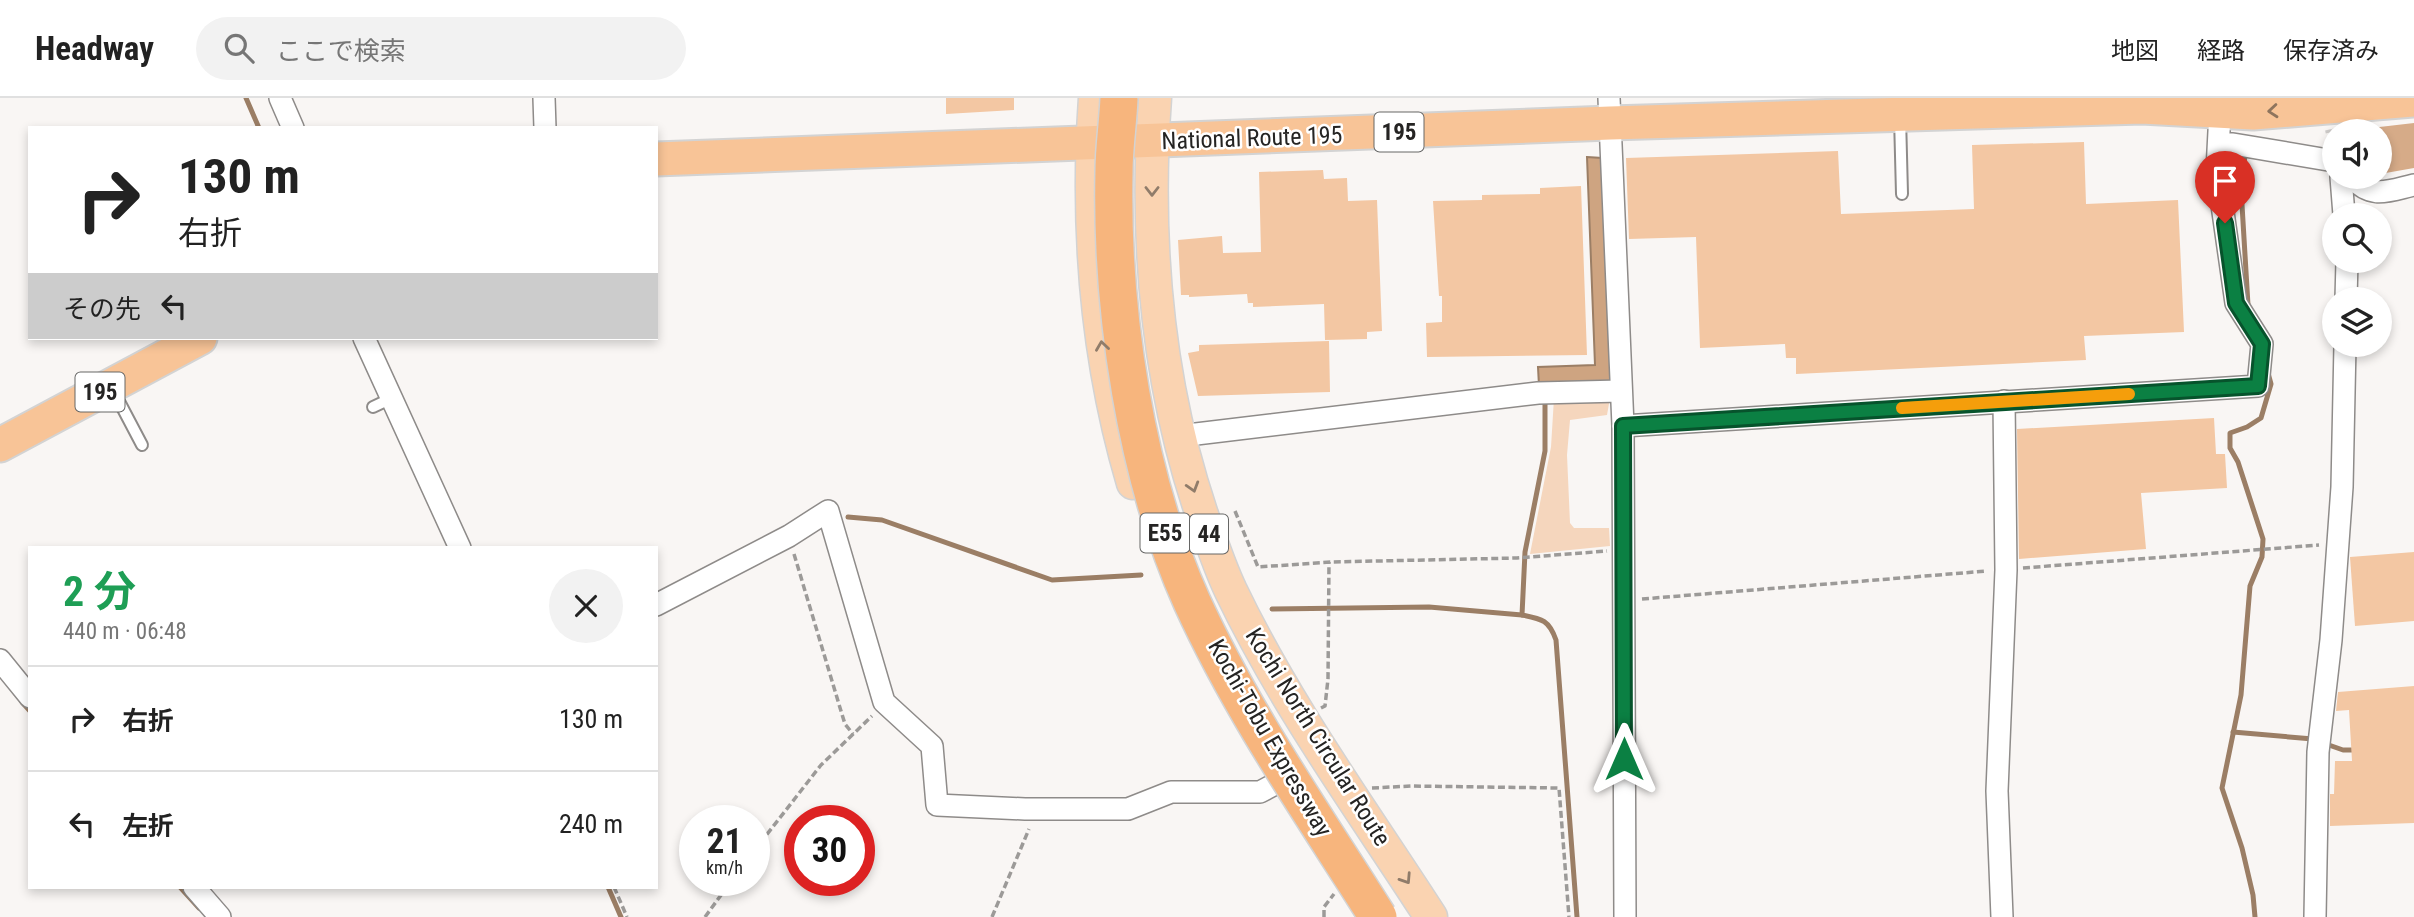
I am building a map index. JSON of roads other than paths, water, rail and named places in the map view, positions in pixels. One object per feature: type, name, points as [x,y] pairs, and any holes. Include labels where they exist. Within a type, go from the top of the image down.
[{"type":"highway","name":"Kochi-Tobu Expressway","points":[[1119,98],[1114,172],[1122,329],[1133,405],[1149,476],[1168,541],[1192,601],[1260,732],[1378,917]]},
{"type":"highway","name":"National Route 195","points":[[658,159],[1152,142],[1610,111],[1900,114],[1995,105],[2142,107],[2185,98]]},
{"type":"highway","name":"National Route 195","points":[[2142,107],[2219,128],[2253,113],[2414,100]]},
{"type":"highway","name":"195","points":[[0,445],[196,340]]},
{"type":"main road","name":"44","points":[[1094,98],[1091,144],[1097,310],[1114,410],[1127,463],[1158,561],[1208,671],[1358,917]]},
{"type":"main road","name":"Kochi North Circular Route","points":[[1155,98],[1152,142],[1152,247],[1162,352],[1179,440],[1211,542],[1230,589],[1262,652],[1431,917]]},
{"type":"street","points":[[280,98],[292,126]]},
{"type":"street","points":[[544,98],[545,126]]},
{"type":"street","points":[[1610,111],[1623,426],[1625,917]]},
{"type":"street","points":[[2219,128],[2233,144],[2322,159]]},
{"type":"street","points":[[1623,426],[2258,386],[2262,344],[2236,303],[2217,170],[2219,128]]},
{"type":"street","points":[[2364,189],[2378,193],[2414,185]]},
{"type":"street","points":[[366,340],[382,402],[459,546]]},
{"type":"street","points":[[2315,917],[2318,752],[2331,640],[2338,544],[2344,446],[2345,357]]},
{"type":"street","points":[[1179,440],[1196,434],[1545,393],[1622,391]]},
{"type":"street","points":[[2002,917],[1997,792],[2006,570],[2004,401]]},
{"type":"street","points":[[658,604],[789,536],[828,511],[884,702],[932,746],[937,804],[1026,809],[1128,809],[1171,792],[1260,792],[1275,784]]},
{"type":"street","points":[[0,660],[28,695]]},
{"type":"street","points":[[196,889],[220,917]]},
{"type":"lane","points":[[1900,114],[1902,194]]},
{"type":"lane","points":[[111,386],[142,445]]},
{"type":"waterway","points":[[246,98],[258,126]]},
{"type":"waterway","points":[[2245,155],[2241,188],[2248,305]]},
{"type":"waterway","points":[[2255,917],[2253,895],[2242,848],[2222,788],[2241,695],[2250,586],[2262,557],[2263,539],[2238,462],[2230,448],[2230,433],[2261,418],[2271,384],[2268,373]]},
{"type":"waterway","points":[[1545,398],[1545,451],[1525,552],[1522,615],[1544,622],[1551,628],[1556,640],[1577,917]]},
{"type":"waterway","points":[[848,517],[882,520],[1052,580],[1141,575]]},
{"type":"waterway","points":[[1272,609],[1429,607],[1522,615]]},
{"type":"waterway","points":[[22,702],[28,709]]},
{"type":"waterway","points":[[2233,732],[2313,739]]},
{"type":"waterway","points":[[2326,744],[2343,750],[2357,750]]},
{"type":"waterway","points":[[182,889],[199,908]]},
{"type":"waterway","points":[[609,889],[621,917]]},
{"type":"tunnel","points":[[2328,98],[2333,119]]}]
